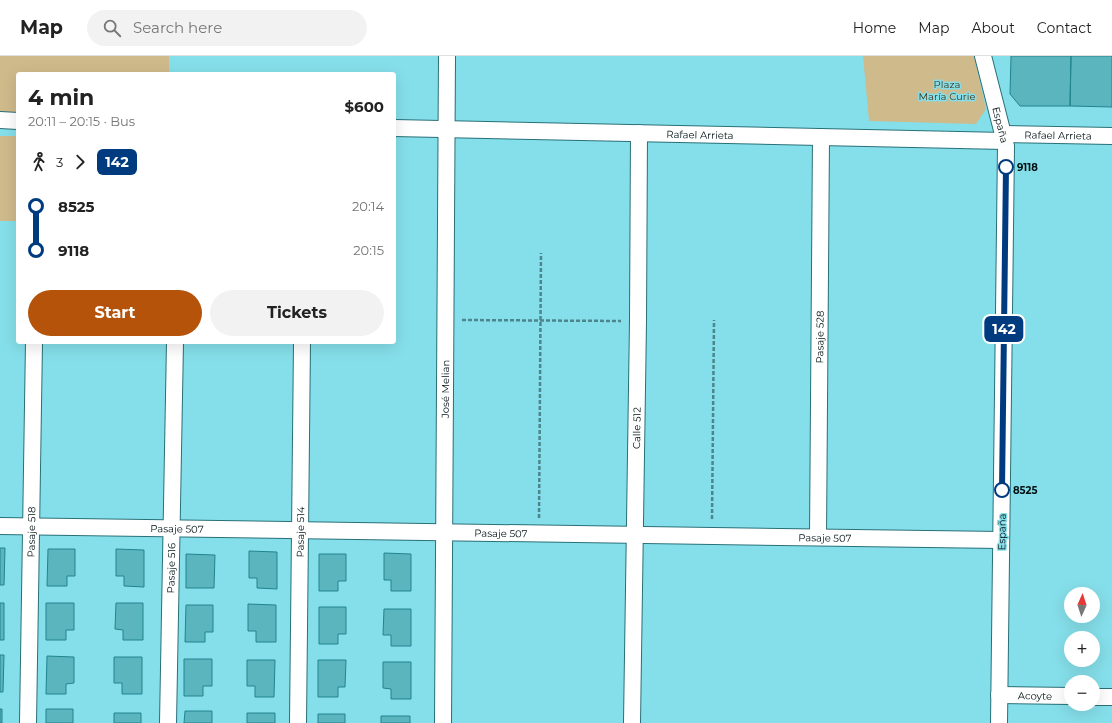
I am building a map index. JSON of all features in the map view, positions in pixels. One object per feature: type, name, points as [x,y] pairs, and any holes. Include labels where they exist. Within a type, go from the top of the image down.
[{"type":"street","name":"José Melian","points":[[443,723],[447,56]]},
{"type":"street","name":"España","points":[[983,56],[1006,146],[999,723]]},
{"type":"street","points":[[0,120],[16,121]]},
{"type":"street","name":"Rafael Arrieta","points":[[396,128],[821,138],[1004,138],[1112,136]]},
{"type":"street","name":"Calle 512","points":[[632,723],[638,321],[639,134]]},
{"type":"street","name":"Pasaje 528","points":[[818,537],[821,138]]},
{"type":"street","name":"Pasaje 518","points":[[28,723],[34,344]]},
{"type":"street","name":"Pasaje 516","points":[[168,723],[175,344]]},
{"type":"street","name":"Pasaje 514","points":[[298,723],[302,344]]},
{"type":"street","name":"Pasaje 507","points":[[0,526],[1002,540]]},
{"type":"street","name":"Acoyte","points":[[999,696],[1064,696]]},
{"type":"street","points":[[1100,697],[1112,697]]},
{"type":"path","points":[[539,533],[541,253]]},
{"type":"path","points":[[446,319],[638,321]]},
{"type":"path","points":[[712,536],[714,320]]},
{"type":"green space","points":[[0,56],[169,56],[169,72],[16,72],[16,121],[0,120]]},
{"type":"green space","name":"Plaza María Curie","points":[[863,56],[974,56],[986,109],[976,124],[869,121]]},
{"type":"green space","points":[[0,136],[16,136],[16,221],[0,221]]},
{"type":"building","points":[[1011,56],[1071,56],[1070,106],[1020,106],[1010,94]]},
{"type":"building","points":[[1071,56],[1112,56],[1112,107],[1070,106]]},
{"type":"building","points":[[0,548],[5,548],[4,585],[0,585]]},
{"type":"building","points":[[48,549],[75,549],[75,576],[67,576],[67,586],[47,586]]},
{"type":"building","points":[[116,549],[144,550],[144,587],[124,586],[124,576],[116,576]]},
{"type":"building","points":[[249,551],[277,552],[277,589],[257,588],[257,578],[249,578]]},
{"type":"building","points":[[384,553],[411,554],[411,591],[391,591],[391,580],[384,580]]},
{"type":"building","points":[[186,554],[215,555],[214,588],[186,588]]},
{"type":"building","points":[[319,554],[346,554],[346,581],[338,581],[338,591],[319,591]]},
{"type":"building","points":[[0,603],[4,603],[4,640],[0,640]]},
{"type":"building","points":[[46,603],[74,603],[74,630],[66,630],[66,640],[46,640]]},
{"type":"building","points":[[116,603],[143,603],[143,640],[123,640],[123,630],[115,629]]},
{"type":"building","points":[[248,604],[276,605],[276,642],[256,642],[256,631],[248,631]]},
{"type":"building","points":[[186,605],[213,605],[213,632],[205,632],[205,642],[185,642]]},
{"type":"building","points":[[319,607],[346,607],[346,634],[338,634],[338,644],[319,644]]},
{"type":"building","points":[[384,609],[411,609],[411,646],[391,646],[391,635],[383,635]]},
{"type":"building","points":[[0,655],[4,655],[3,692],[0,692]]},
{"type":"building","points":[[47,656],[74,657],[74,683],[66,684],[66,694],[46,694]]},
{"type":"building","points":[[114,657],[142,657],[142,694],[122,694],[122,683],[114,683]]},
{"type":"building","points":[[184,659],[212,659],[212,686],[203,686],[203,696],[184,696]]},
{"type":"building","points":[[247,660],[275,660],[274,697],[255,697],[255,686],[247,686]]},
{"type":"building","points":[[318,660],[346,660],[345,687],[338,687],[338,697],[318,697]]},
{"type":"building","points":[[383,662],[411,662],[411,699],[391,699],[391,689],[383,688]]},
{"type":"building","points":[[0,709],[2,709],[2,723],[0,723]]},
{"type":"building","points":[[46,709],[73,709],[73,723],[46,723]]},
{"type":"building","points":[[185,711],[212,711],[212,723],[184,723]]},
{"type":"building","points":[[114,713],[141,713],[141,723],[114,723]]},
{"type":"building","points":[[247,713],[275,713],[275,723],[247,723]]},
{"type":"building","points":[[318,714],[345,714],[345,723],[318,723]]},
{"type":"building","points":[[381,716],[410,716],[410,723],[381,723]]},
{"type":"bus line","name":"142","points":[[1002,490],[1006,167]]},
{"type":"place","name":"9118","points":[[1006,167]]},
{"type":"place","name":"8525","points":[[1002,490]]}]
